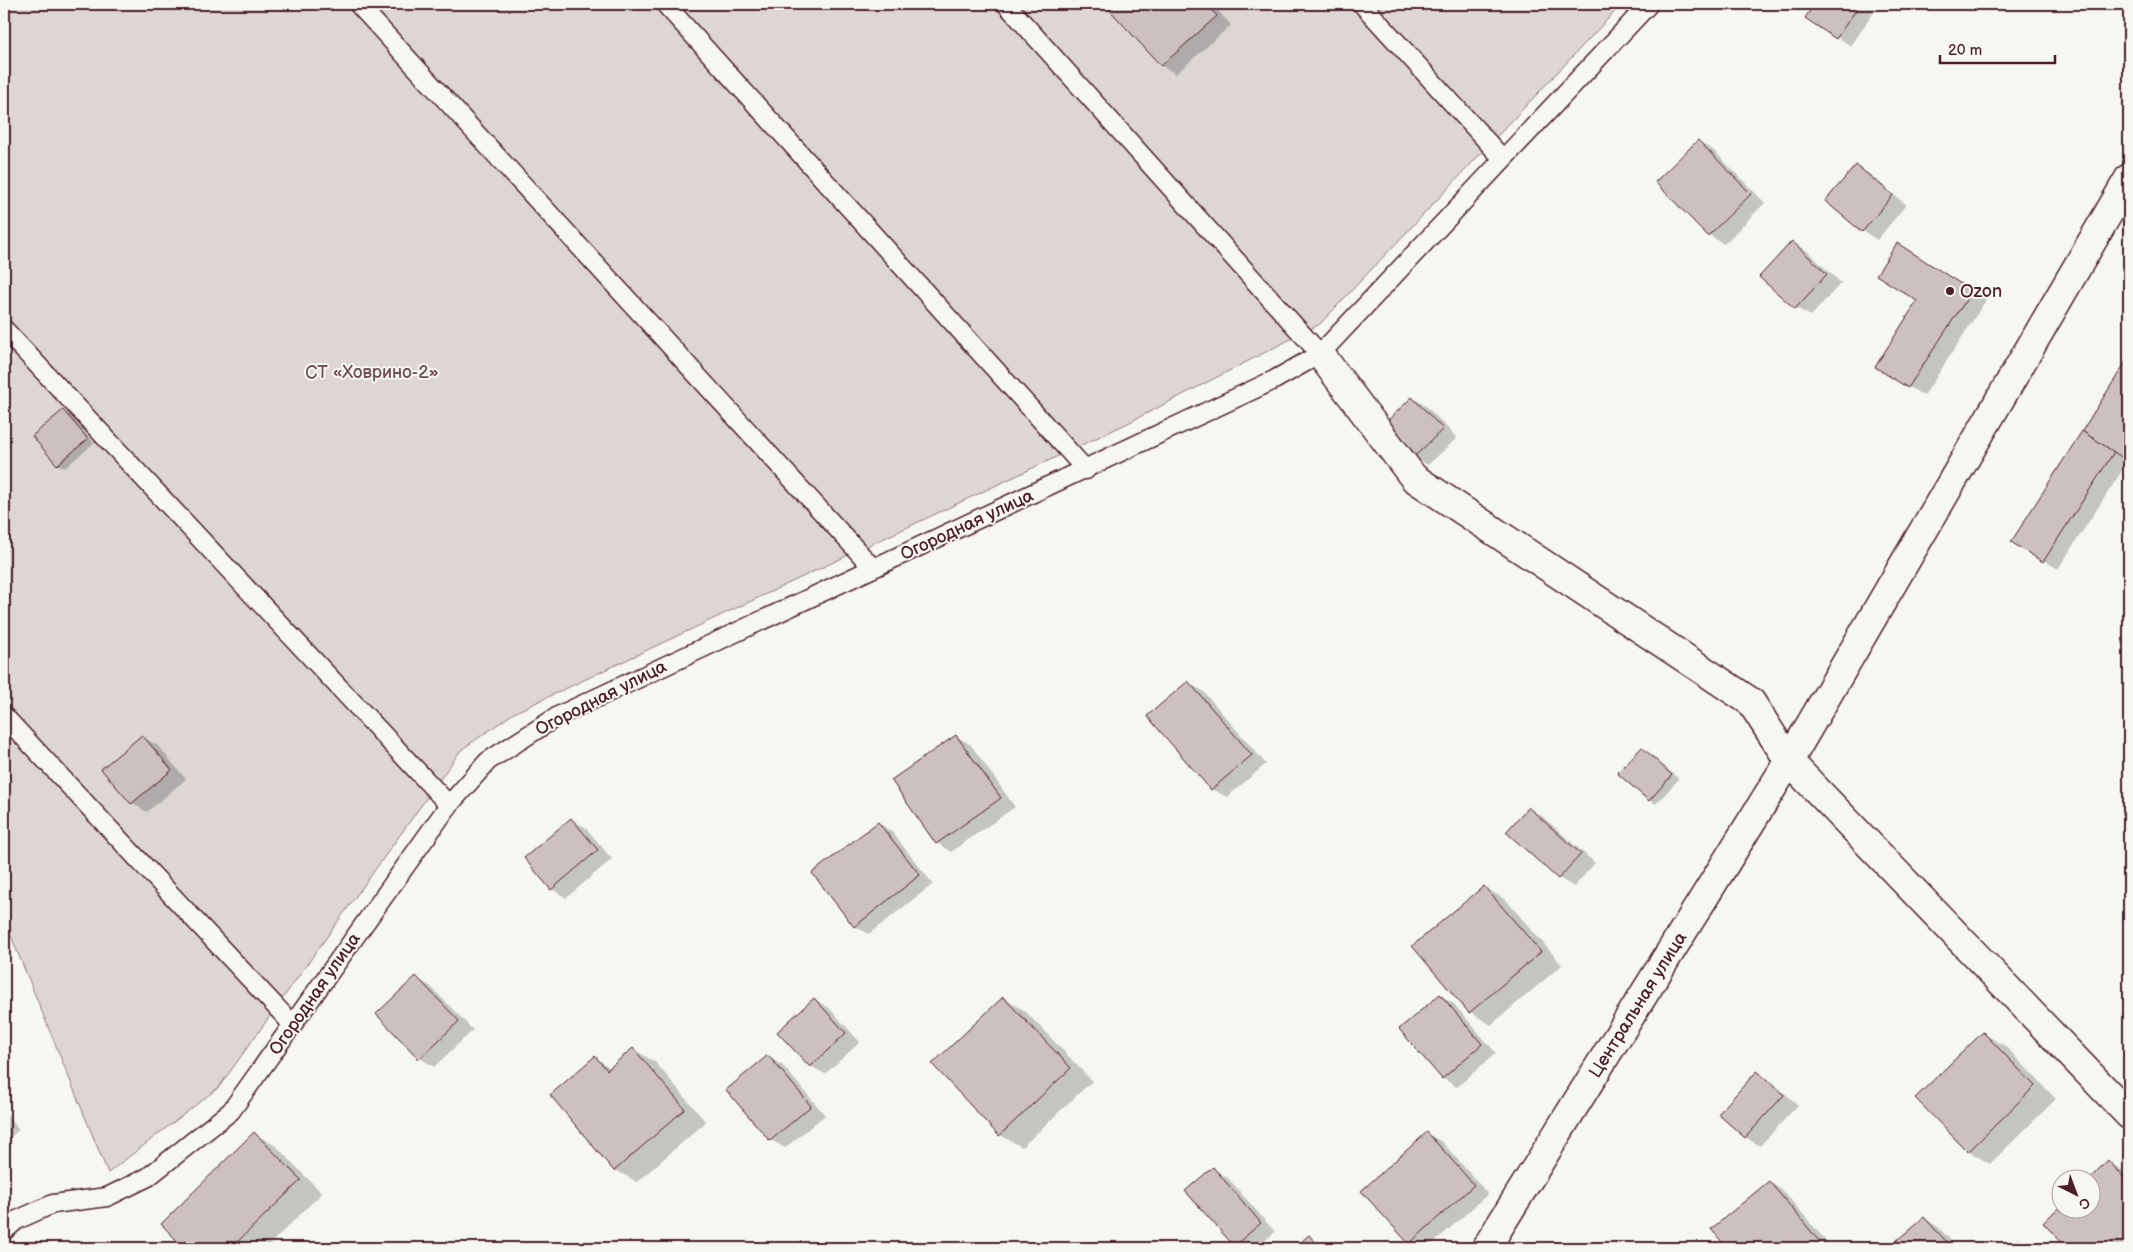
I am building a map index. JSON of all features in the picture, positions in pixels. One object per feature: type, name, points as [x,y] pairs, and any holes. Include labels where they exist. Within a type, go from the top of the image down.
[{"type":"street","name":"Центральная улица","points":[[1486,1248],[1789,761],[2129,178]]},
{"type":"street","points":[[1320,354],[1414,478],[1751,702],[1789,761],[2129,1115]]},
{"type":"lane","points":[[358,4],[873,568]]},
{"type":"lane","points":[[665,4],[1086,470]]},
{"type":"lane","points":[[1006,4],[1320,354]]},
{"type":"lane","points":[[1362,4],[1503,159]]},
{"type":"lane","name":"Огородная улица","points":[[4,1231],[17,1220],[53,1204],[107,1197],[148,1177],[231,1111],[449,804],[488,761],[558,716],[1086,470],[1274,380],[1320,354],[1650,4]]},
{"type":"lane","points":[[4,329],[449,804]]},
{"type":"lane","points":[[4,716],[293,1025]]},
{"type":"green space","name":"СТ «Ховрино-2»","points":[[4,4],[1622,4],[1320,324],[1126,424],[514,713],[461,750],[219,1087],[108,1173],[4,919]]},
{"type":"building","points":[[1108,4],[1206,4],[1217,16],[1161,66],[1106,6]]},
{"type":"building","points":[[1814,4],[1860,4],[1836,39],[1805,18]]},
{"type":"building","points":[[1698,140],[1751,194],[1708,236],[1655,182]]},
{"type":"building","points":[[1856,165],[1893,195],[1862,232],[1825,201]]},
{"type":"building","points":[[1792,241],[1827,274],[1795,309],[1759,277]]},
{"type":"building","points":[[1897,243],[1972,291],[1908,388],[1875,367],[1917,301],[1876,275]]},
{"type":"building","points":[[2129,357],[2129,462],[2082,431]]},
{"type":"building","points":[[1412,397],[1443,429],[1413,458],[1382,426]]},
{"type":"building","points":[[63,410],[88,439],[57,465],[32,436]]},
{"type":"building","points":[[2082,431],[2114,452],[2043,562],[2011,542]]},
{"type":"building","points":[[1188,681],[1252,755],[1211,790],[1147,716]]},
{"type":"building","points":[[142,735],[172,770],[131,804],[101,769]]},
{"type":"building","points":[[956,735],[1001,798],[936,844],[891,780]]},
{"type":"building","points":[[1642,747],[1672,775],[1649,801],[1617,773]]},
{"type":"building","points":[[1528,807],[1581,854],[1558,879],[1506,832]]},
{"type":"building","points":[[571,818],[598,850],[551,890],[524,858]]},
{"type":"building","points":[[878,822],[920,875],[854,927],[812,873]]},
{"type":"building","points":[[1484,886],[1541,952],[1469,1013],[1412,946]]},
{"type":"building","points":[[416,976],[459,1021],[419,1059],[376,1014]]},
{"type":"building","points":[[1440,994],[1482,1044],[1442,1079],[1399,1029]]},
{"type":"building","points":[[1003,997],[1071,1068],[999,1136],[932,1064]]},
{"type":"building","points":[[814,998],[846,1033],[810,1067],[777,1032]]},
{"type":"building","points":[[1983,1032],[2035,1086],[1968,1152],[1915,1098]]},
{"type":"building","points":[[633,1048],[685,1109],[614,1171],[550,1095],[595,1056],[607,1070]]},
{"type":"building","points":[[768,1055],[811,1106],[770,1141],[726,1090]]},
{"type":"building","points":[[1757,1071],[1784,1095],[1745,1138],[1718,1114]]},
{"type":"building","points":[[254,1132],[301,1180],[231,1248],[184,1248],[161,1224]]},
{"type":"building","points":[[1427,1132],[1474,1185],[1409,1244],[1361,1191]]},
{"type":"building","points":[[2108,1160],[2129,1183],[2129,1248],[2067,1248],[2043,1223],[2050,1216],[2050,1220],[2100,1220],[2100,1170],[2098,1170]]},
{"type":"building","points":[[1213,1167],[1261,1223],[1234,1246],[1185,1191]]},
{"type":"building","points":[[1769,1181],[1820,1242],[1812,1248],[1727,1248],[1711,1229]]},
{"type":"building","points":[[1924,1217],[1952,1248],[1902,1248],[1896,1241]]},
{"type":"building","points":[[1309,1235],[1320,1248],[1294,1248]]},
{"type":"building","points":[[2019,1239],[2027,1248],[2009,1248]]},
{"type":"place","name":"Ozon","points":[[1950,291]]}]
